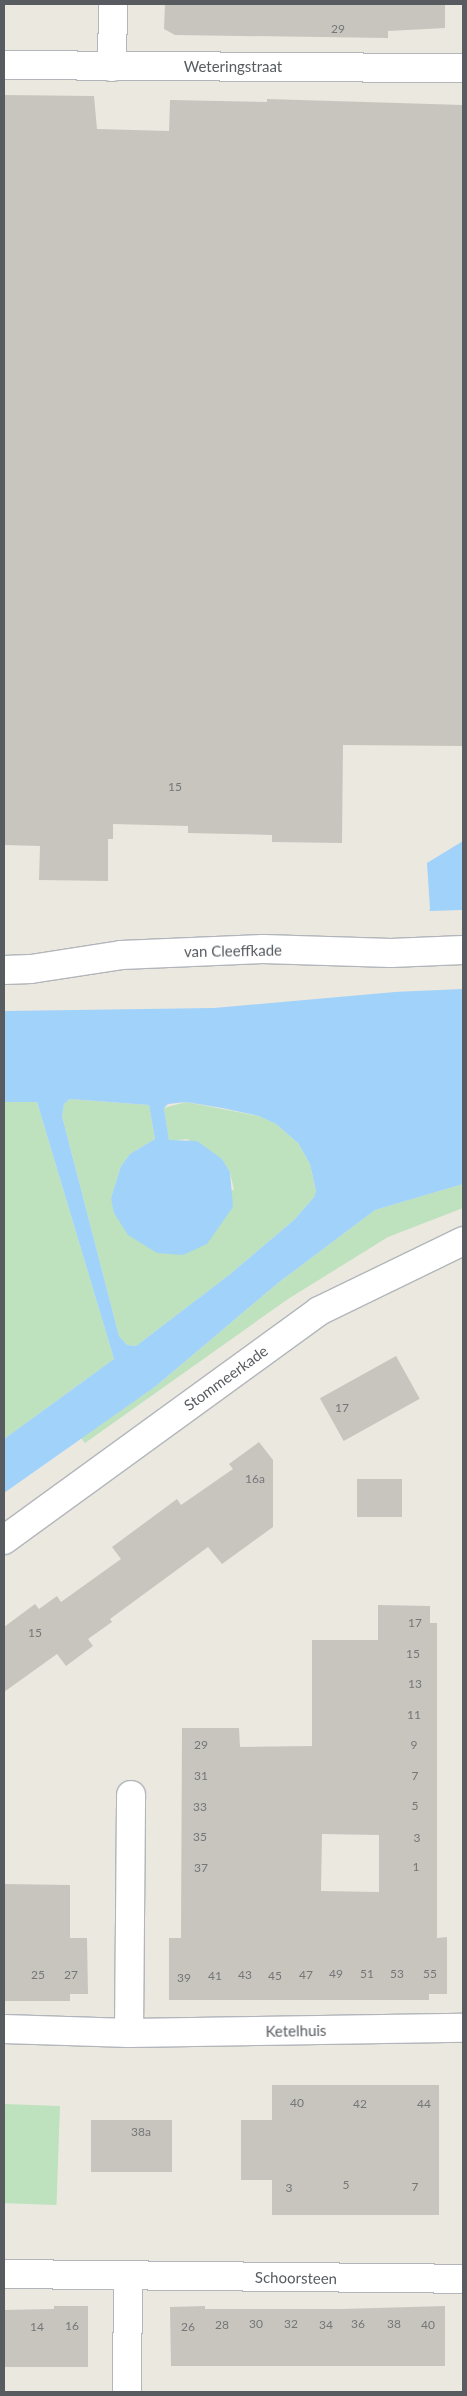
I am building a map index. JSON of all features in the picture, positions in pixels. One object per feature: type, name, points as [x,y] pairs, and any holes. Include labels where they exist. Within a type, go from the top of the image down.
[{"type":"street","points":[[112,67],[113,4]]},
{"type":"street","name":"Weteringstraat","points":[[4,65],[463,68]]},
{"type":"street","name":"van Cleeffkade","points":[[4,970],[31,969],[131,954],[263,949],[411,952],[463,950]]},
{"type":"street","name":"Stommeerkade","points":[[4,1540],[319,1311],[463,1241]]},
{"type":"street","points":[[129,2033],[131,1795]]},
{"type":"street","name":"Ketelhuis","points":[[4,2029],[129,2033],[463,2028]]},
{"type":"street","name":"Schoorsteen","points":[[4,2274],[463,2280]]},
{"type":"street","points":[[127,2392],[128,2276]]},
{"type":"green space","points":[[70,1099],[149,1105],[155,1139],[130,1154],[121,1166],[111,1198],[234,1190],[230,1172],[222,1159],[187,1139],[169,1141],[164,1108],[186,1102],[259,1116],[276,1124],[298,1143],[310,1164],[316,1191],[314,1197],[294,1220],[229,1275],[136,1346],[127,1345],[119,1336],[62,1116],[64,1104]]},
{"type":"green space","points":[[4,1102],[37,1102],[114,1359],[4,1439]]},
{"type":"green space","points":[[463,1184],[463,1208],[388,1237],[288,1299],[85,1443],[81,1438],[156,1386],[278,1283],[375,1210]]},
{"type":"green space","points":[[4,2104],[60,2106],[57,2205],[4,2203]]},
{"type":"water","points":[[463,841],[463,1184],[375,1210],[278,1283],[156,1386],[4,1493],[4,1439],[114,1359],[37,1102],[4,1102],[4,1011],[214,1008],[395,992],[430,909],[427,863]],"holes":[[[70,1099],[149,1105],[155,1139],[130,1154],[121,1166],[111,1198],[114,1213],[128,1235],[157,1253],[183,1255],[207,1244],[233,1207],[230,1172],[222,1159],[197,1141],[169,1140],[164,1108],[168,1104],[186,1102],[222,1108],[259,1116],[276,1124],[298,1143],[310,1164],[316,1191],[314,1197],[294,1220],[229,1275],[136,1346],[127,1345],[119,1336],[62,1116],[64,1104]]]},
{"type":"pier","points":[[463,910],[463,989],[393,992],[428,911]]},
{"type":"building","points":[[165,4],[445,4],[445,28],[388,31],[388,38],[175,35],[164,29]]},
{"type":"building","points":[[4,95],[94,96],[97,129],[169,131],[170,100],[267,102],[267,99],[463,105],[463,746],[343,745],[342,843],[272,842],[272,835],[188,833],[188,826],[113,824],[113,839],[108,839],[108,881],[39,880],[40,846],[4,845]]},
{"type":"building","points":[[396,1356],[420,1399],[344,1441],[320,1398]]},
{"type":"building","points":[[259,1442],[273,1460],[273,1527],[222,1564],[208,1547],[110,1619],[112,1622],[88,1639],[93,1646],[66,1666],[57,1654],[4,1692],[4,1627],[35,1604],[39,1609],[57,1596],[61,1602],[121,1559],[112,1547],[177,1499],[181,1505],[233,1469],[229,1464]]},
{"type":"building","points":[[357,1479],[402,1479],[402,1517],[357,1517]]},
{"type":"building","points":[[378,1605],[430,1606],[430,1623],[437,1623],[437,1938],[447,1937],[447,1994],[429,1994],[429,2000],[169,2000],[169,1938],[181,1938],[182,1728],[239,1728],[240,1747],[312,1746],[312,1640],[378,1640]],"holes":[[[322,1834],[379,1835],[379,1892],[321,1891]]]},
{"type":"building","points":[[4,1884],[70,1885],[70,1938],[87,1938],[88,1994],[70,1994],[70,2001],[4,2001]]},
{"type":"building","points":[[272,2085],[439,2085],[439,2215],[272,2215],[272,2180],[241,2180],[241,2120],[272,2120]]},
{"type":"building","points":[[91,2120],[172,2120],[172,2172],[91,2172]]},
{"type":"building","points":[[54,2306],[88,2306],[88,2367],[4,2367],[4,2310],[54,2309]]},
{"type":"building","points":[[205,2306],[205,2309],[342,2309],[445,2306],[445,2366],[171,2366],[170,2307]]}]
